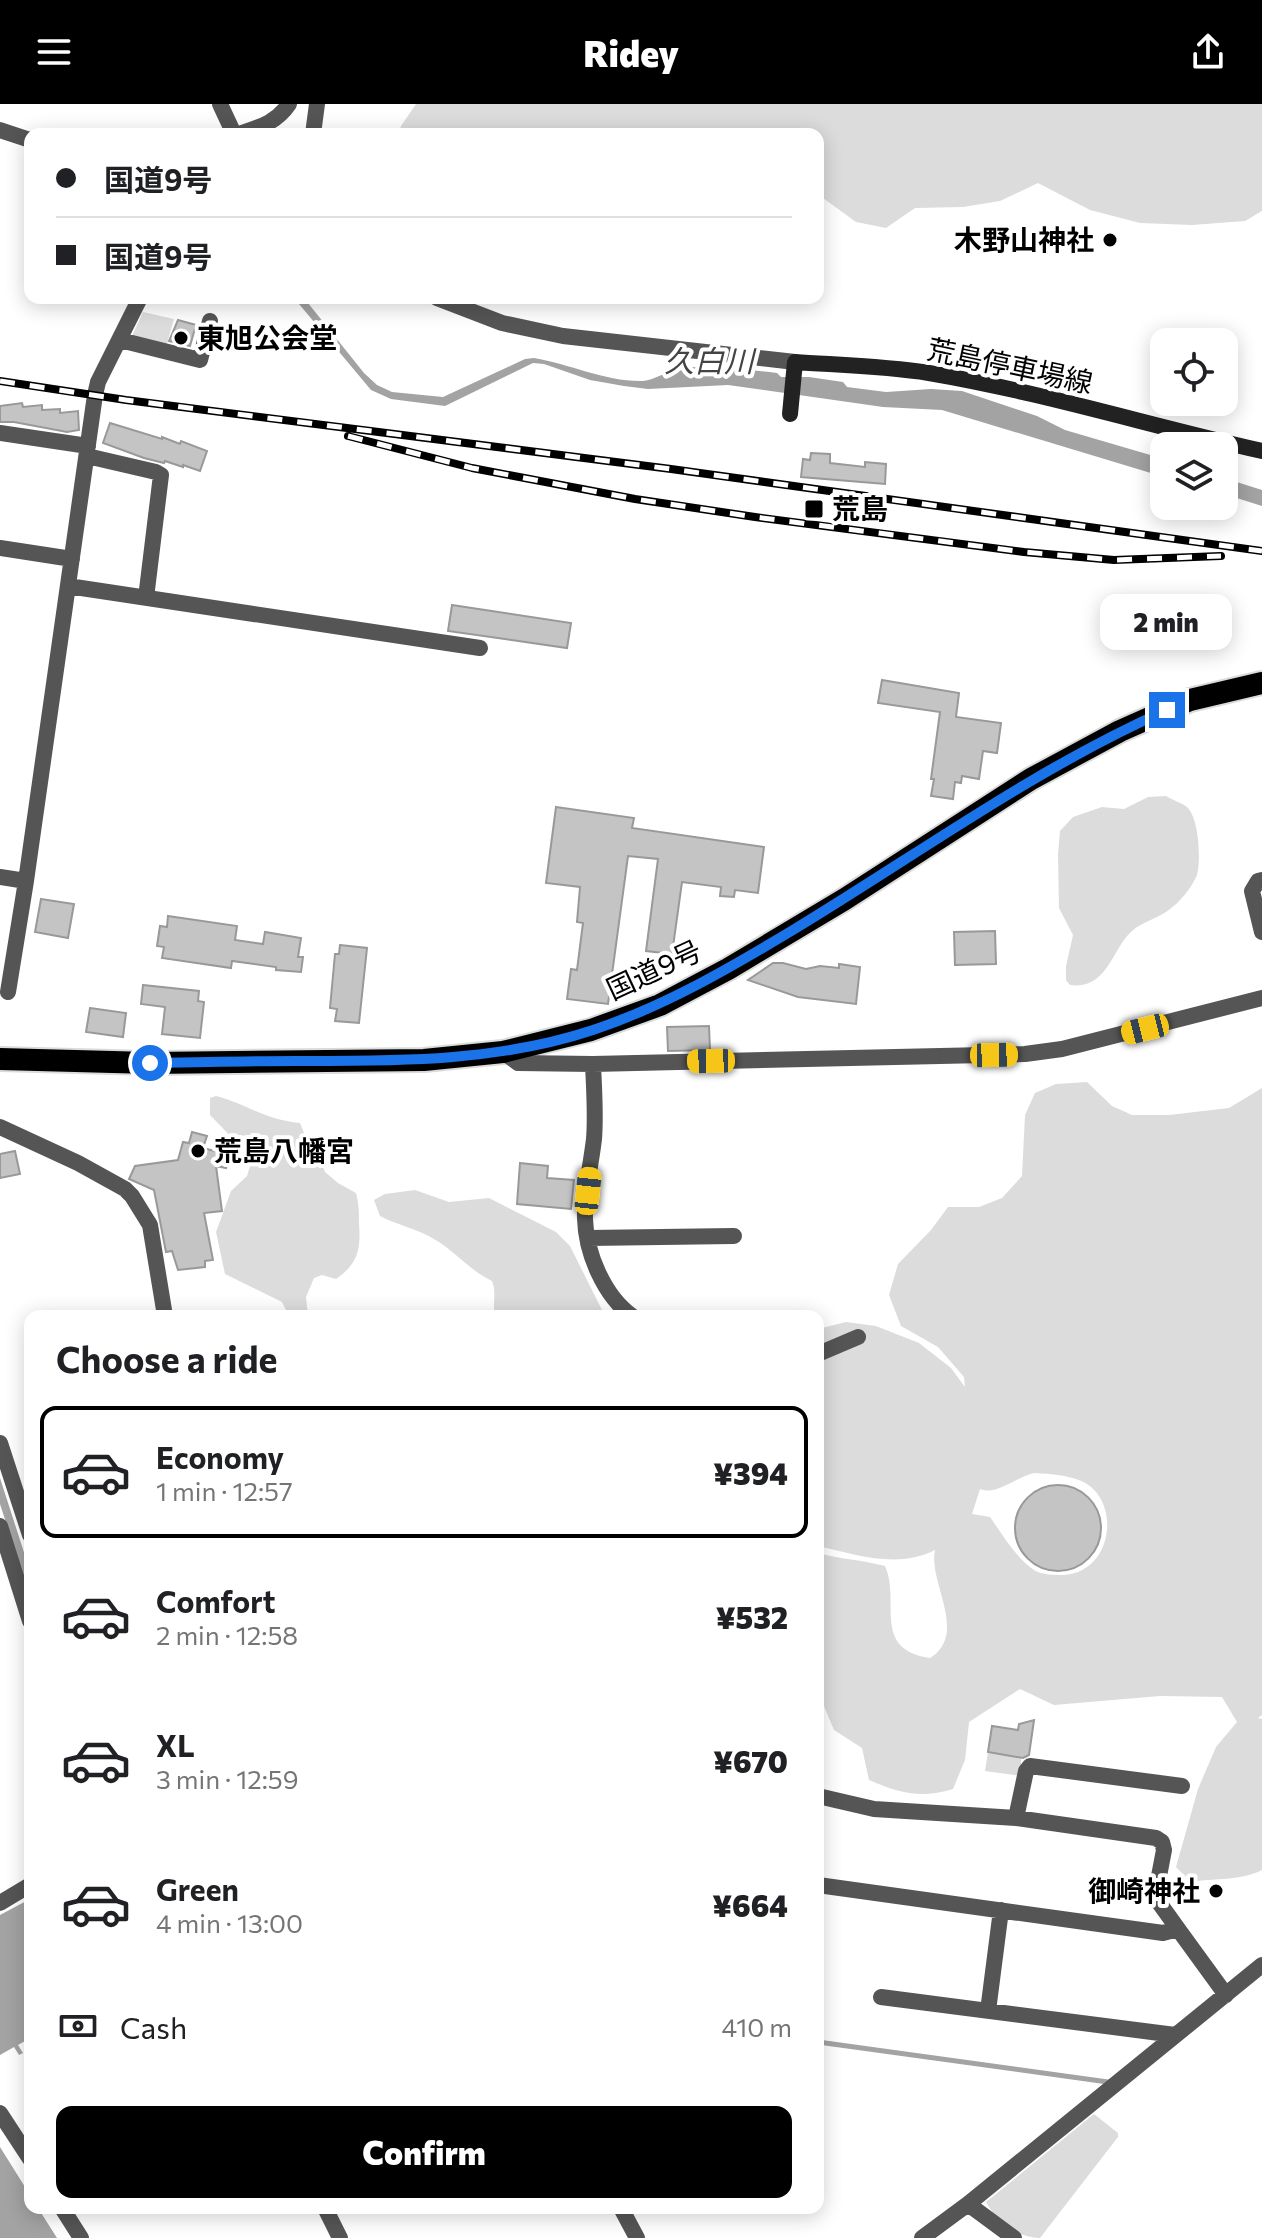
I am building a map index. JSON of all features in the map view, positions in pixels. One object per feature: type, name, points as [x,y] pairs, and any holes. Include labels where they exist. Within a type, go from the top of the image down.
[{"type":"highway","name":"国道9号","points":[[0,1059],[150,1063],[388,1061],[503,1052],[591,1030],[660,1005],[728,969],[845,899],[1031,779],[1120,731],[1190,700],[1262,683]]},
{"type":"main road","points":[[790,406],[794,368]]},
{"type":"main road","name":"荒島停車場線","points":[[794,368],[929,373],[1262,451]]},
{"type":"street","points":[[220,104],[233,128]]},
{"type":"street","points":[[255,128],[271,123],[283,114],[289,104]]},
{"type":"street","points":[[314,128],[317,104]]},
{"type":"street","points":[[0,130],[24,138]]},
{"type":"street","points":[[8,992],[98,382],[137,304]]},
{"type":"street","points":[[453,304],[502,323],[563,336],[794,368]]},
{"type":"street","points":[[120,340],[200,360],[210,321]]},
{"type":"street","points":[[0,433],[87,451],[161,475],[146,598]]},
{"type":"street","points":[[0,548],[72,559]]},
{"type":"street","points":[[68,586],[480,648]]},
{"type":"street","points":[[0,877],[26,881]]},
{"type":"street","points":[[1262,880],[1252,891],[1262,932]]},
{"type":"street","points":[[503,1052],[518,1063],[593,1064],[1025,1054],[1117,1036],[1262,998]]},
{"type":"street","points":[[593,1064],[594,1135],[584,1219],[598,1273],[606,1290],[624,1310]]},
{"type":"street","points":[[0,1127],[78,1163],[132,1196],[150,1225],[164,1310]]},
{"type":"street","points":[[588,1238],[734,1236]]},
{"type":"street","points":[[824,1351],[858,1337]]},
{"type":"street","points":[[0,1443],[24,1517]]},
{"type":"street","points":[[0,1526],[24,1602]]},
{"type":"street","points":[[1016,1818],[1026,1771],[1030,1766],[1182,1786]]},
{"type":"street","points":[[824,1797],[874,1809],[1016,1818],[1160,1840],[1164,1850],[1155,1897],[1226,1995]]},
{"type":"street","points":[[824,1886],[1163,1933],[1178,1929]]},
{"type":"street","points":[[0,1903],[24,1889]]},
{"type":"street","points":[[988,2011],[1001,1910]]},
{"type":"street","points":[[922,2238],[1262,1965]]},
{"type":"street","points":[[881,1997],[1175,2035]]},
{"type":"street","points":[[0,2113],[24,2150]]},
{"type":"street","points":[[968,2204],[1014,2238]]},
{"type":"street","points":[[66,2214],[81,2238]]},
{"type":"street","points":[[328,2214],[340,2238]]},
{"type":"street","points":[[624,2214],[637,2238]]},
{"type":"shaded area","points":[[416,104],[1262,104],[1262,211],[1245,221],[1192,225],[1140,223],[1090,210],[1038,183],[1000,201],[963,207],[915,208],[886,228],[856,222],[824,199],[824,128],[401,126]]},
{"type":"shaded area","points":[[299,304],[309,304],[364,373],[377,385],[392,392],[443,397],[525,359],[534,358],[629,381],[643,381],[690,367],[715,367],[777,373],[781,377],[809,377],[843,382],[847,387],[886,392],[931,389],[962,391],[1037,416],[1065,430],[1150,455],[1150,473],[942,410],[883,407],[728,385],[648,389],[590,380],[544,364],[533,363],[445,406],[391,399],[371,390]]},
{"type":"shaded area","points":[[143,312],[174,319],[166,347],[131,338]]},
{"type":"shaded area","points":[[1238,482],[1262,490],[1262,506],[1238,498]]},
{"type":"shaded area","points":[[1166,796],[1188,808],[1195,821],[1199,850],[1195,880],[1174,906],[1125,938],[1101,975],[1083,985],[1070,985],[1066,980],[1066,966],[1073,935],[1059,908],[1060,831],[1073,817],[1102,807],[1124,809],[1148,797]]},
{"type":"shaded area","points":[[1087,1082],[1112,1106],[1132,1115],[1169,1115],[1229,1108],[1262,1088],[1262,1715],[1258,1718],[1262,1719],[1262,1870],[1245,1876],[1191,1882],[1176,1867],[1198,1789],[1216,1747],[1237,1722],[1222,1697],[1160,1696],[1054,1705],[1020,1689],[969,1722],[965,1760],[953,1789],[931,1794],[900,1791],[869,1780],[862,1748],[834,1730],[824,1706],[824,1554],[885,1566],[894,1634],[900,1645],[912,1653],[930,1658],[941,1648],[947,1622],[934,1563],[935,1550],[921,1556],[892,1559],[824,1547],[824,1328],[846,1322],[876,1326],[919,1343],[951,1368],[965,1387],[964,1377],[938,1347],[901,1326],[889,1295],[898,1264],[948,1207],[979,1207],[1002,1198],[1022,1176],[1025,1115],[1035,1093],[1056,1084]],"holes":[[[1035,1473],[1079,1480],[1093,1489],[1102,1501],[1107,1516],[1107,1532],[1094,1561],[1081,1571],[1064,1575],[1045,1574],[1027,1565],[990,1517],[972,1514],[980,1489],[1000,1488]]]},
{"type":"shaded area","points":[[210,1098],[227,1099],[276,1119],[300,1123],[325,1172],[356,1193],[359,1233],[356,1255],[349,1268],[336,1279],[322,1275],[314,1278],[306,1297],[307,1310],[286,1310],[282,1302],[225,1274],[216,1232],[231,1191],[247,1176],[250,1166],[241,1147],[210,1115]]},
{"type":"shaded area","points":[[415,1190],[449,1202],[489,1198],[556,1232],[570,1246],[602,1310],[494,1310],[492,1281],[434,1239],[380,1216],[374,1200],[385,1194]]},
{"type":"shaded area","points":[[0,1478],[24,1552],[24,1578],[0,1504]]},
{"type":"shaded area","points":[[988,1752],[1021,1757],[1021,1776],[985,1771]]},
{"type":"shaded area","points":[[24,1902],[24,2042],[18,2045],[23,2053],[19,2055],[14,2047],[0,2055],[0,1915]]},
{"type":"shaded area","points":[[1094,2114],[1118,2133],[1118,2137],[1040,2238],[1016,2232],[1002,2222],[986,2202]]},
{"type":"shaded area","points":[[0,2147],[24,2185],[24,2214],[42,2214],[57,2238],[0,2238]]},
{"type":"building","name":"東旭公会堂","points":[[178,320],[196,325],[190,346],[169,341]]},
{"type":"building","points":[[22,403],[23,407],[42,405],[42,410],[60,409],[60,413],[78,411],[79,430],[67,432],[0,422],[0,406]]},
{"type":"building","points":[[110,423],[207,451],[200,471],[144,458],[103,443]]},
{"type":"building","points":[[811,453],[830,454],[830,463],[865,467],[865,462],[886,464],[885,484],[801,477],[803,459],[810,460]]},
{"type":"building","points":[[452,605],[571,623],[567,648],[448,631]]},
{"type":"building","points":[[882,680],[959,693],[956,717],[1001,723],[997,753],[983,751],[979,779],[962,776],[961,783],[955,782],[953,799],[931,796],[940,712],[878,703]]},
{"type":"building","points":[[556,807],[634,818],[632,828],[764,847],[758,893],[735,890],[734,897],[720,896],[721,887],[682,882],[672,954],[646,951],[658,859],[628,856],[608,1004],[567,999],[571,969],[577,970],[583,923],[577,922],[580,887],[546,883]]},
{"type":"building","points":[[41,899],[74,904],[68,938],[35,932]]},
{"type":"building","points":[[168,916],[237,926],[235,940],[263,944],[265,932],[301,938],[298,957],[303,957],[301,972],[232,961],[231,968],[162,958],[164,947],[157,946],[160,926],[167,927]]},
{"type":"building","points":[[995,931],[996,964],[955,965],[954,932]]},
{"type":"building","points":[[340,945],[367,948],[359,1023],[335,1021],[337,1009],[330,1008],[335,954],[339,954]]},
{"type":"building","points":[[773,963],[806,969],[820,966],[839,968],[839,964],[860,967],[856,1004],[798,997],[748,980]]},
{"type":"building","points":[[143,985],[199,991],[198,1001],[204,1002],[200,1038],[162,1034],[165,1007],[141,1004]]},
{"type":"building","points":[[90,1008],[126,1013],[123,1037],[86,1032]]},
{"type":"building","points":[[709,1026],[710,1050],[668,1051],[667,1027]]},
{"type":"building","points":[[192,1132],[207,1136],[203,1148],[230,1155],[226,1168],[216,1166],[222,1211],[204,1213],[213,1260],[205,1261],[205,1267],[178,1270],[172,1251],[166,1252],[154,1190],[129,1179],[135,1166],[178,1160],[183,1142],[189,1143]]},
{"type":"building","points":[[15,1151],[20,1174],[0,1178],[0,1154]]},
{"type":"building","points":[[520,1163],[548,1166],[547,1178],[574,1180],[571,1209],[517,1204]]},
{"type":"building","points":[[1058,1485],[1074,1489],[1088,1498],[1097,1512],[1101,1528],[1097,1544],[1088,1558],[1074,1567],[1058,1571],[1042,1567],[1028,1558],[1019,1544],[1015,1528],[1019,1512],[1028,1498],[1042,1489]]},
{"type":"building","points":[[1034,1720],[1029,1755],[1023,1758],[988,1752],[992,1726],[1018,1730],[1019,1724]]},
{"type":"waterway","points":[[824,2043],[1108,2082]]},
{"type":"railway","points":[[0,381],[1262,551]]},
{"type":"railway","points":[[348,436],[472,468],[635,499],[755,517],[1024,552],[1114,560],[1221,556]]},
{"type":"place","name":"木野山神社","points":[[1110,240]]},
{"type":"place","name":"東旭公会堂","points":[[181,338]]},
{"type":"place","name":"荒島","points":[[814,509]]},
{"type":"place","name":"荒島八幡宮","points":[[198,1151]]},
{"type":"place","name":"御崎神社","points":[[1216,1891]]},
{"type":"route","points":[[150,1063],[388,1061],[462,1057],[503,1052],[591,1030],[660,1005],[728,969],[845,899],[1031,779],[1120,731],[1167,710]]},
{"type":"water label","name":"久白川","points":[[709,362]]}]
